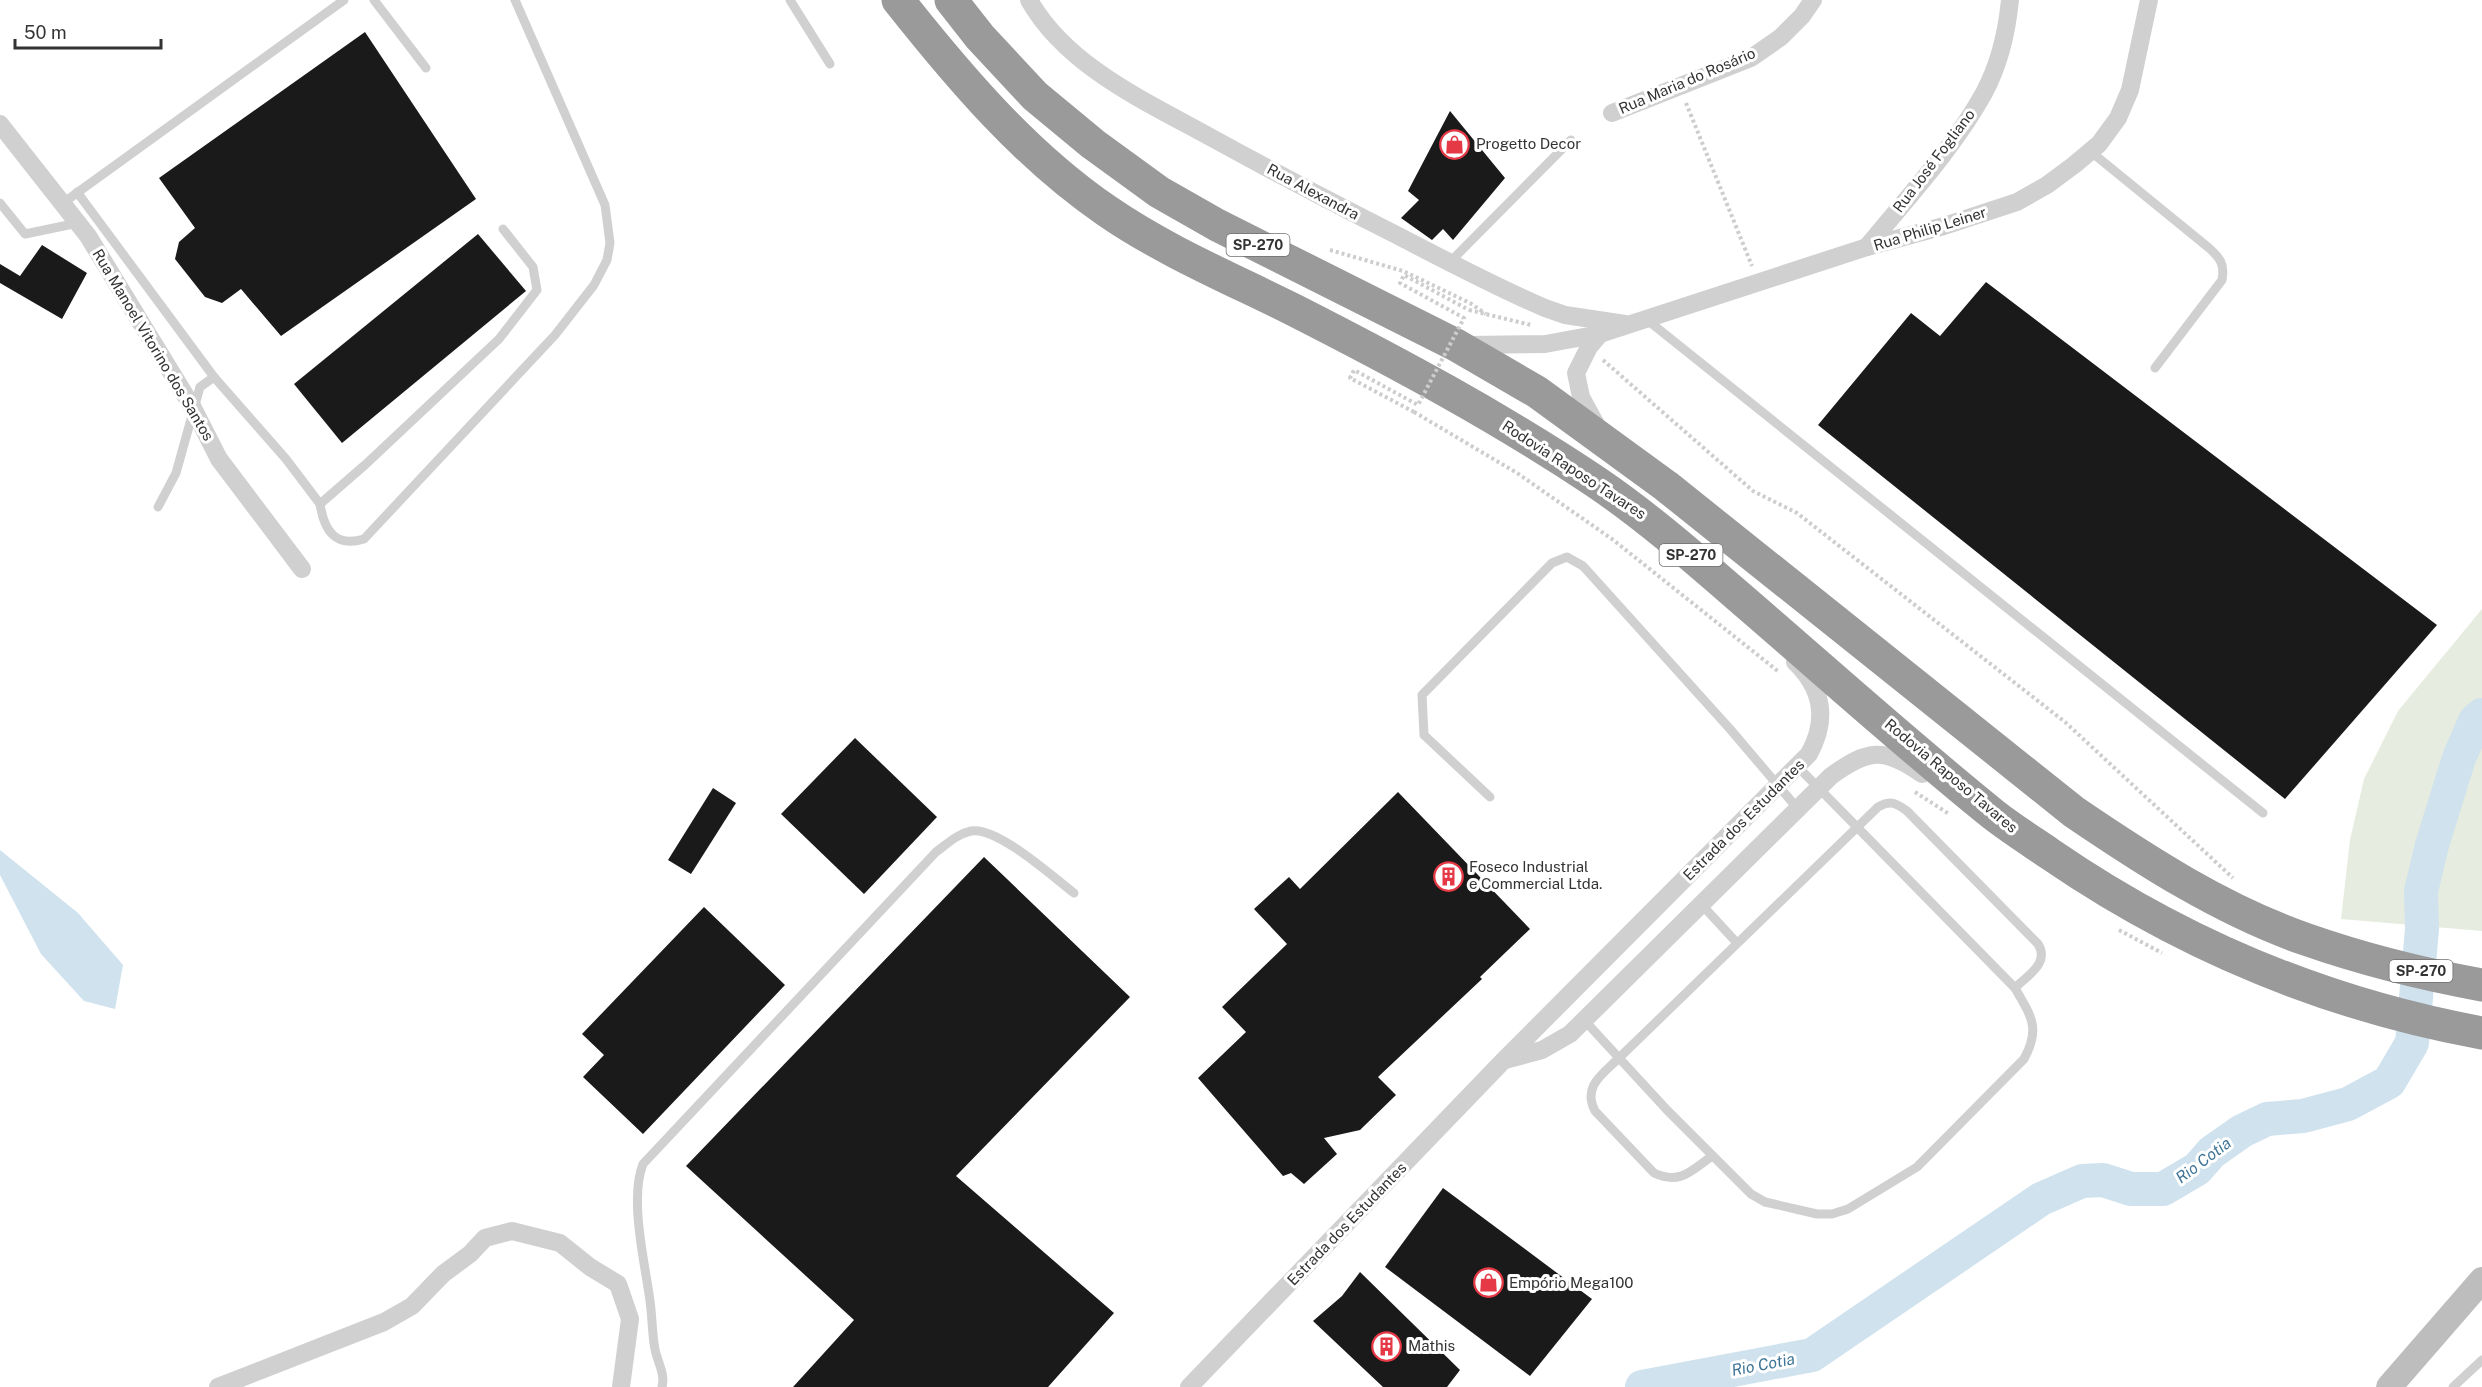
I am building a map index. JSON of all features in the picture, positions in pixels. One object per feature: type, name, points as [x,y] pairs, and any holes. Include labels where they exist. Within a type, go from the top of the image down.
[{"type":"highway","name":"SP-270","points":[[951,0],[980,38],[1035,96],[1093,144],[1159,192],[1218,225],[1456,345],[1537,392],[1666,486],[2074,812],[2134,853],[2246,914],[2304,939],[2375,961],[2475,983]]},
{"type":"highway","name":"Rodovia Raposo Tavares","points":[[896,6],[994,112],[1056,171],[1107,211],[1161,243],[1391,359],[1479,408],[1640,512],[1997,818],[2099,887],[2165,926],[2293,981],[2375,1010],[2472,1032]]},
{"type":"main road","points":[[2389,1387],[2482,1280]]},
{"type":"street","name":"Rua Alexandra","points":[[1029,0],[1039,17],[1060,41],[1096,70],[1141,99],[1304,188],[1519,297],[1565,315],[1638,322]]},
{"type":"street","name":"Rua Maria do Rosário","points":[[1612,113],[1751,58],[1781,37],[1802,16],[1813,0]]},
{"type":"street","name":"Rua José Fogliano","points":[[1867,248],[1957,136],[1984,92],[1998,61],[2010,0]]},
{"type":"street","name":"Rua Philip Leiner","points":[[1456,345],[1545,345],[1594,340],[1638,322],[2017,202],[2047,185],[2090,151],[2118,118],[2130,90],[2149,0]]},
{"type":"street","name":"Rua Manoel Vitorino dos Santos","points":[[0,124],[70,197],[78,223],[193,408],[219,459],[302,569]]},
{"type":"street","points":[[1594,340],[1576,373],[1577,383],[1581,397],[1604,440]]},
{"type":"street","name":"Estrada dos Estudantes","points":[[1190,1387],[1504,1060],[1798,767],[1817,740],[1821,726],[1819,702],[1806,673],[1696,579],[1640,512]]},
{"type":"street","name":"Estrada dos Estudantes","points":[[1504,1060],[1542,1050],[1556,1043],[1585,1021],[1831,776],[1849,762],[1860,757],[1889,755],[1903,760],[2026,847],[2099,887]]},
{"type":"street","points":[[1564,999],[1585,1021]]},
{"type":"street","points":[[218,1387],[384,1322],[412,1306],[443,1274],[470,1254],[485,1238],[512,1231],[560,1243],[590,1267],[618,1284],[630,1319],[621,1387]]},
{"type":"lane","points":[[344,0],[70,197],[214,377],[286,459],[320,504],[324,524],[333,535],[342,541],[353,543],[364,539],[555,335],[594,285],[607,260],[610,243],[605,206],[515,0]]},
{"type":"lane","points":[[374,0],[426,68]]},
{"type":"lane","points":[[790,0],[830,64]]},
{"type":"lane","points":[[1450,262],[1571,140]]},
{"type":"lane","points":[[2090,151],[2209,248],[2220,259],[2224,270],[2222,280],[2155,368]]},
{"type":"lane","points":[[0,203],[25,234],[78,223]]},
{"type":"lane","points":[[320,504],[366,465],[499,339],[537,290],[533,267],[503,229]]},
{"type":"lane","points":[[1638,322],[2263,813]]},
{"type":"lane","points":[[158,507],[176,473],[200,387],[214,377]]},
{"type":"lane","points":[[1490,797],[1424,735],[1422,695],[1552,563],[1567,557],[1583,566],[1798,810]]},
{"type":"lane","points":[[1585,1021],[1712,1156],[1751,1194],[1765,1202],[1817,1214],[1832,1214],[1848,1209],[1917,1167],[2024,1059],[2031,1045],[2032,1018],[2015,988],[1798,767]]},
{"type":"lane","points":[[1712,1156],[1688,1174],[1666,1179],[1654,1173],[1595,1111],[1590,1101],[1591,1089],[1620,1057],[1737,943],[1878,807],[1886,802],[1896,803],[1907,811],[2042,951],[2043,958],[2040,964],[2015,988]]},
{"type":"lane","points":[[663,1387],[665,1377],[657,1361],[654,1343],[637,1203],[638,1177],[643,1164],[936,852],[958,836],[974,830],[989,834],[1009,844],[1074,893]]},
{"type":"lane","points":[[1702,905],[1737,943]]},
{"type":"lane","points":[[2453,1387],[2482,1360]]},
{"type":"path","points":[[1680,87],[1759,283]]},
{"type":"path","points":[[1328,250],[1403,271],[1470,303],[1486,314]]},
{"type":"path","points":[[1545,345],[1540,327],[1469,310],[1404,275],[1400,284],[1464,318],[1418,405],[1354,370],[1350,378],[1414,412],[1517,473],[1612,538],[1783,676]]},
{"type":"path","points":[[1594,340],[1753,491],[1797,513],[2065,722],[2239,884]]},
{"type":"shaded area","points":[[2482,609],[2482,931],[2341,919],[2350,840],[2364,779],[2398,711]]},
{"type":"water","points":[[0,850],[78,913],[123,965],[115,1009],[84,1001],[41,954],[0,875]]},
{"type":"building","points":[[365,32],[476,199],[281,336],[241,289],[222,303],[205,297],[175,259],[179,242],[195,228],[159,178]]},
{"type":"building","name":"Progetto Decor","points":[[1450,111],[1505,178],[1453,240],[1443,229],[1432,240],[1401,218],[1419,200],[1408,191]]},
{"type":"building","points":[[478,234],[526,291],[342,443],[294,384]]},
{"type":"building","points":[[42,245],[87,273],[62,319],[0,283],[0,264],[20,276]]},
{"type":"building","points":[[1986,282],[2437,625],[2285,799],[1818,425],[1911,313],[1940,336]]},
{"type":"building","points":[[855,738],[937,817],[864,894],[781,814]]},
{"type":"building","points":[[713,788],[736,803],[691,874],[668,860]]},
{"type":"building","points":[[1398,792],[1530,929],[1480,977],[1482,979],[1378,1077],[1396,1095],[1360,1130],[1324,1138],[1337,1154],[1304,1184],[1291,1173],[1283,1176],[1198,1078],[1246,1032],[1222,1007],[1287,944],[1254,909],[1289,877],[1300,889]]},
{"type":"building","points":[[984,857],[1130,997],[956,1176],[1114,1313],[1048,1387],[793,1387],[854,1320],[686,1166]]},
{"type":"building","points":[[704,907],[785,985],[643,1134],[583,1077],[604,1055],[582,1034]]},
{"type":"building","name":"Empório Mega100","points":[[1443,1188],[1592,1299],[1530,1376],[1385,1267]]},
{"type":"building","name":"Mathis","points":[[1360,1272],[1460,1370],[1447,1387],[1383,1387],[1313,1321],[1342,1296]]},
{"type":"waterway","name":"Rio Cotia","points":[[1642,1387],[1812,1355],[2041,1199],[2082,1181],[2103,1180],[2131,1189],[2163,1189],[2197,1169],[2212,1152],[2242,1131],[2267,1119],[2303,1116],[2348,1104],[2389,1082],[2412,1043],[2422,929],[2421,891],[2432,845],[2459,758],[2475,721],[2482,715]]},
{"type":"place","name":"Progetto Decor","points":[[1455,144]]},
{"type":"place","name":"Foseco Industrial e Commercial Ltda.","points":[[1448,876]]},
{"type":"place","name":"Empório Mega100","points":[[1488,1283]]},
{"type":"place","name":"Mathis","points":[[1387,1346]]}]
